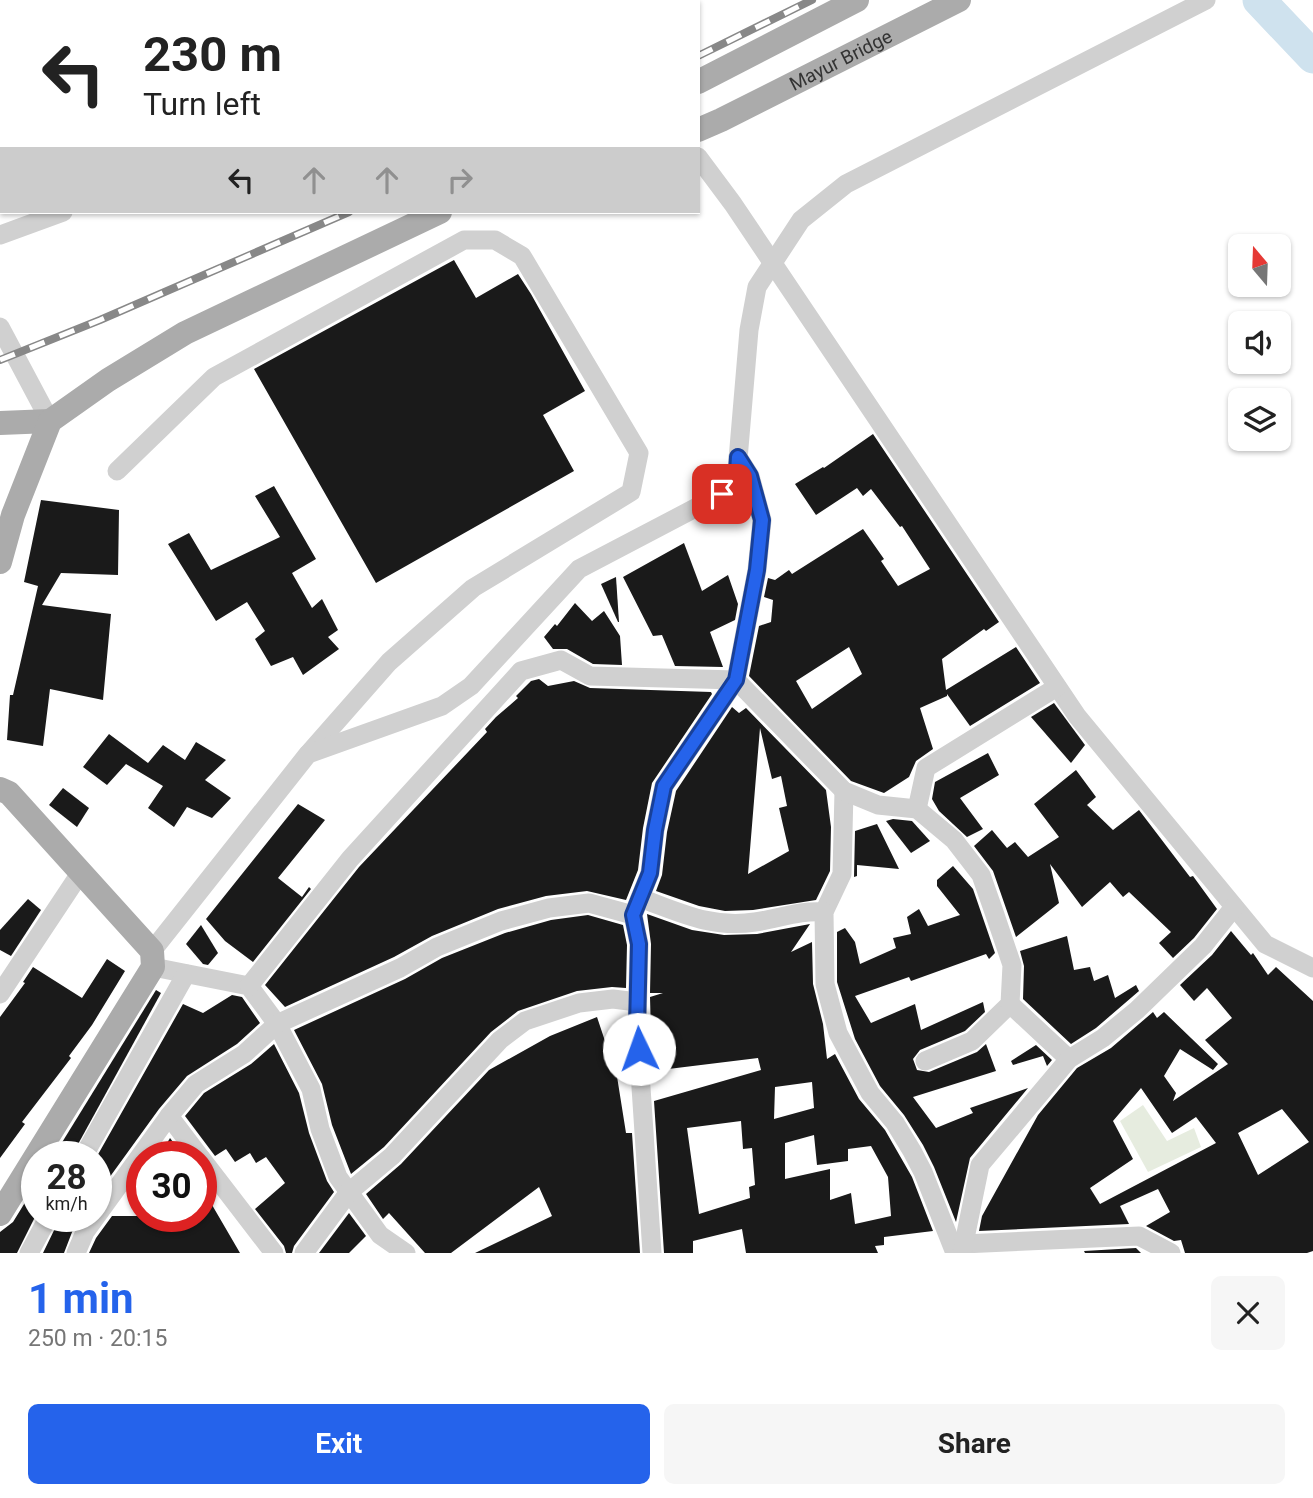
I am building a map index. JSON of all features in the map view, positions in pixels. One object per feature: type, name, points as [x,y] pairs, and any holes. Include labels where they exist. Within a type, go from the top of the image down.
[{"type":"main road","points":[[700,81],[857,0]]},
{"type":"main road","name":"Mayur Bridge","points":[[700,129],[959,0]]},
{"type":"main road","points":[[0,423],[50,421],[108,380],[185,333],[436,214]]},
{"type":"main road","points":[[0,562],[13,515],[50,421]]},
{"type":"main road","points":[[0,789],[9,793],[153,959],[0,1214]]},
{"type":"street","points":[[307,754],[442,706],[471,686],[579,569],[722,494],[737,471],[749,330],[757,287],[801,220],[846,184],[1206,0]]},
{"type":"street","points":[[700,160],[733,204],[1077,716],[1265,944],[1313,968]]},
{"type":"street","points":[[0,234],[58,214]]},
{"type":"street","points":[[117,471],[214,377],[464,240],[495,240],[522,256],[639,453],[631,492],[473,588],[389,663],[307,754],[153,959],[186,974],[249,986],[277,1024],[311,1089],[320,1129],[338,1177],[380,1235],[406,1253]]},
{"type":"street","points":[[0,327],[50,421]]},
{"type":"street","points":[[652,1253],[637,1027],[639,944],[636,907],[650,873],[664,786],[736,680],[757,570],[762,520],[750,476],[738,457]]},
{"type":"street","points":[[249,986],[350,859],[522,671],[561,660],[590,676],[736,680],[844,791],[878,805],[917,809],[954,840],[981,875],[1013,965],[1010,1004],[972,1041],[925,1060]]},
{"type":"street","points":[[917,809],[926,768],[1057,687]]},
{"type":"street","points":[[844,791],[842,874],[824,912],[825,984],[838,1033],[870,1093],[895,1123],[923,1172],[960,1250]]},
{"type":"street","points":[[0,994],[80,872]]},
{"type":"street","points":[[76,1253],[85,1232],[169,1116],[196,1084],[244,1054],[277,1024],[400,968],[437,947],[501,922],[549,908],[589,903],[636,907],[713,924],[752,923],[809,911],[824,912]]},
{"type":"street","points":[[960,1250],[980,1165],[1069,1059],[1104,1038],[1137,1010],[1203,946],[1234,907]]},
{"type":"street","points":[[92,1141],[186,974]]},
{"type":"street","points":[[304,1253],[349,1192],[392,1156],[500,1040],[526,1021],[579,1003],[613,999],[637,1002]]},
{"type":"street","points":[[1010,1004],[1069,1059]]},
{"type":"street","points":[[169,1116],[189,1141]]},
{"type":"street","points":[[217,1178],[274,1253]]},
{"type":"street","points":[[29,1253],[40,1232]]},
{"type":"street","points":[[960,1250],[1139,1236],[1171,1253]]},
{"type":"shaded area","points":[[1143,1105],[1167,1141],[1194,1128],[1201,1147],[1148,1172],[1120,1121]]},
{"type":"building","points":[[454,260],[476,298],[518,274],[531,294],[585,391],[543,415],[574,471],[376,583],[254,369]]},
{"type":"building","points":[[873,434],[999,622],[986,631],[984,629],[942,659],[946,690],[1016,647],[1040,683],[970,726],[947,694],[920,708],[933,749],[916,761],[909,777],[884,793],[851,781],[749,676],[759,626],[771,622],[773,600],[764,597],[768,578],[775,580],[789,570],[792,574],[863,529],[884,559],[881,561],[898,586],[930,569],[902,526],[900,527],[871,489],[863,496],[857,488],[816,515],[795,484],[824,468]],"holes":[[[849,647],[862,674],[812,709],[796,681]]]},
{"type":"building","points":[[274,486],[316,559],[292,573],[312,608],[322,599],[338,630],[328,637],[339,649],[303,675],[293,657],[271,666],[255,639],[265,631],[247,602],[216,621],[168,544],[189,533],[211,570],[280,537],[255,496]]},
{"type":"building","points":[[41,500],[119,510],[118,575],[61,573],[42,605],[111,614],[103,700],[50,689],[43,746],[7,740],[10,695],[13,695],[38,586],[24,582]]},
{"type":"building","points":[[684,543],[702,591],[728,575],[738,604],[735,620],[710,632],[723,667],[675,666],[662,635],[653,636],[623,577]]},
{"type":"building","points":[[616,577],[619,622],[601,584]]},
{"type":"building","points":[[575,603],[592,621],[604,611],[620,636],[622,665],[593,664],[567,649],[553,649],[544,637],[555,624],[557,626]]},
{"type":"building","points":[[539,679],[548,686],[574,681],[590,688],[712,694],[652,783],[638,870],[626,900],[587,891],[546,896],[498,909],[432,936],[394,957],[285,1007],[265,985],[359,867],[487,732],[485,729],[518,698],[516,696],[531,681]]},
{"type":"building","points":[[1054,703],[1085,745],[1071,763],[1031,717]]},
{"type":"building","points":[[732,707],[739,713],[746,708],[826,790],[831,827],[830,871],[816,900],[753,910],[725,911],[699,906],[656,891],[662,875],[667,832],[676,791]],"holes":[[[760,728],[772,779],[781,776],[787,806],[779,808],[789,851],[748,874]]]},
{"type":"building","points":[[109,734],[148,763],[163,745],[185,760],[196,742],[226,760],[205,780],[231,798],[212,818],[187,807],[174,827],[148,808],[163,786],[126,764],[107,785],[83,767]]},
{"type":"building","points":[[988,753],[999,775],[960,798],[983,829],[967,837],[939,811],[932,799],[935,782]]},
{"type":"building","points":[[1076,770],[1096,797],[1087,805],[1113,830],[1139,810],[1217,909],[1194,938],[1173,958],[1159,943],[1171,932],[1129,892],[1123,897],[1110,882],[1082,907],[1050,864],[1059,903],[1016,937],[993,871],[974,846],[992,830],[1007,848],[1015,842],[1028,857],[1059,837],[1034,804]]},
{"type":"building","points":[[63,788],[89,808],[77,827],[49,805]]},
{"type":"building","points":[[298,804],[325,820],[278,878],[302,897],[309,887],[311,889],[253,962],[225,941],[206,919]]},
{"type":"building","points":[[886,821],[912,821],[930,841],[911,853]]},
{"type":"building","points":[[877,824],[899,869],[857,865],[857,876],[854,877],[855,831]]},
{"type":"building","points":[[953,866],[973,889],[995,953],[989,959],[986,954],[911,981],[909,977],[855,996],[871,1023],[915,1004],[921,1030],[983,1002],[985,1012],[965,1031],[920,1050],[913,1059],[917,1070],[929,1072],[977,1052],[986,1044],[996,1071],[913,1097],[936,1128],[973,1113],[970,1108],[1028,1088],[970,1158],[956,1222],[923,1145],[904,1115],[880,1086],[855,1039],[837,982],[837,932],[845,928],[855,942],[860,964],[896,948],[893,938],[911,934],[907,917],[919,909],[928,926],[960,915],[937,886],[937,880]]},
{"type":"building","points":[[28,899],[41,910],[11,956],[0,950],[0,930]]},
{"type":"building","points":[[647,914],[692,930],[724,935],[757,934],[810,924],[791,952],[812,942],[813,984],[823,1024],[827,1059],[835,1054],[859,1099],[885,1130],[912,1177],[933,1231],[884,1237],[884,1245],[875,1246],[878,1253],[746,1253],[742,1229],[693,1241],[693,1253],[664,1253],[654,1101],[761,1070],[758,1058],[652,1071],[650,997],[663,993],[650,993],[651,944]],"holes":[[[812,1082],[814,1108],[774,1119],[775,1087]],[[741,1121],[743,1149],[752,1148],[755,1185],[749,1187],[750,1198],[699,1214],[687,1128]],[[814,1135],[817,1165],[848,1161],[848,1149],[871,1146],[888,1177],[891,1216],[855,1224],[851,1193],[830,1200],[830,1169],[785,1179],[785,1143]]]},
{"type":"building","points":[[588,915],[623,925],[627,945],[626,988],[577,991],[518,1011],[491,1032],[384,1147],[351,1174],[332,1125],[322,1084],[294,1030],[405,979],[442,958],[505,933],[551,920]]},
{"type":"building","points":[[201,925],[218,953],[208,965],[203,964],[186,944]]},
{"type":"building","points":[[1231,931],[1251,955],[1253,953],[1268,975],[1276,967],[1313,1001],[1313,1251],[1185,1253],[1181,1240],[1174,1241],[1146,1226],[1170,1212],[1158,1189],[1120,1206],[1129,1224],[979,1231],[982,1216],[1038,1115],[1077,1068],[1111,1048],[1153,1012],[1157,1018],[1164,1012],[1218,1064],[1213,1070],[1180,1049],[1164,1076],[1176,1093],[1173,1101],[1228,1064],[1205,1040],[1232,1018],[1207,988],[1194,1001],[1180,985],[1212,955]],"holes":[[[1141,1088],[1172,1133],[1196,1117],[1216,1143],[1100,1204],[1090,1188],[1133,1159],[1113,1121]],[[1282,1109],[1309,1142],[1258,1175],[1238,1133]]]},
{"type":"building","points":[[1067,936],[1074,970],[1090,967],[1094,981],[1108,975],[1115,998],[1136,985],[1139,991],[1096,1028],[1071,1044],[1023,999],[1024,966],[1020,951]]},
{"type":"building","points":[[107,959],[125,971],[92,1025],[69,1056],[71,1058],[22,1122],[25,1124],[0,1158],[0,1017],[25,983],[23,982],[33,967],[82,998]]},
{"type":"building","points":[[156,990],[161,993],[80,1141],[63,1141]]},
{"type":"building","points":[[232,995],[242,997],[260,1023],[237,1044],[187,1076],[136,1141],[126,1141],[126,1155],[112,1174],[112,1141],[106,1141],[183,1004],[203,1013]]},
{"type":"building","points":[[597,1017],[607,1047],[612,1045],[626,1133],[632,1133],[640,1253],[475,1253],[552,1216],[539,1187],[451,1253],[425,1253],[389,1213],[383,1219],[366,1194],[401,1164],[489,1070],[550,1036]]},
{"type":"building","points":[[274,1044],[299,1093],[309,1133],[327,1181],[334,1192],[294,1246],[292,1253],[286,1253],[284,1246],[255,1209],[285,1183],[266,1157],[256,1163],[250,1153],[235,1162],[226,1149],[217,1155],[217,1141],[204,1141],[185,1116],[204,1093],[251,1064]]},
{"type":"building","points":[[1036,1045],[1052,1060],[1047,1066],[1043,1056],[1013,1065],[1011,1061]]},
{"type":"building","points":[[21,1209],[21,1232],[28,1232],[17,1253],[0,1253],[0,1232],[13,1222]]},
{"type":"building","points":[[217,1213],[240,1253],[89,1253],[100,1232],[112,1232],[112,1216],[126,1216],[126,1232],[217,1232]]},
{"type":"building","points":[[349,1213],[366,1236],[349,1253],[319,1253]]},
{"type":"building","points":[[53,1232],[72,1232],[64,1253],[43,1253]]},
{"type":"building","points":[[1136,1248],[1141,1253],[1084,1251]]},
{"type":"waterway","points":[[1259,0],[1313,57]]},
{"type":"railway","points":[[700,55],[812,0]]},
{"type":"railway","points":[[0,360],[100,320],[344,214]]},
{"type":"route","points":[[639,1049],[639,944],[633,915],[650,873],[664,786],[736,680],[757,570],[762,520],[750,476],[738,457],[737,471],[722,494]]}]
